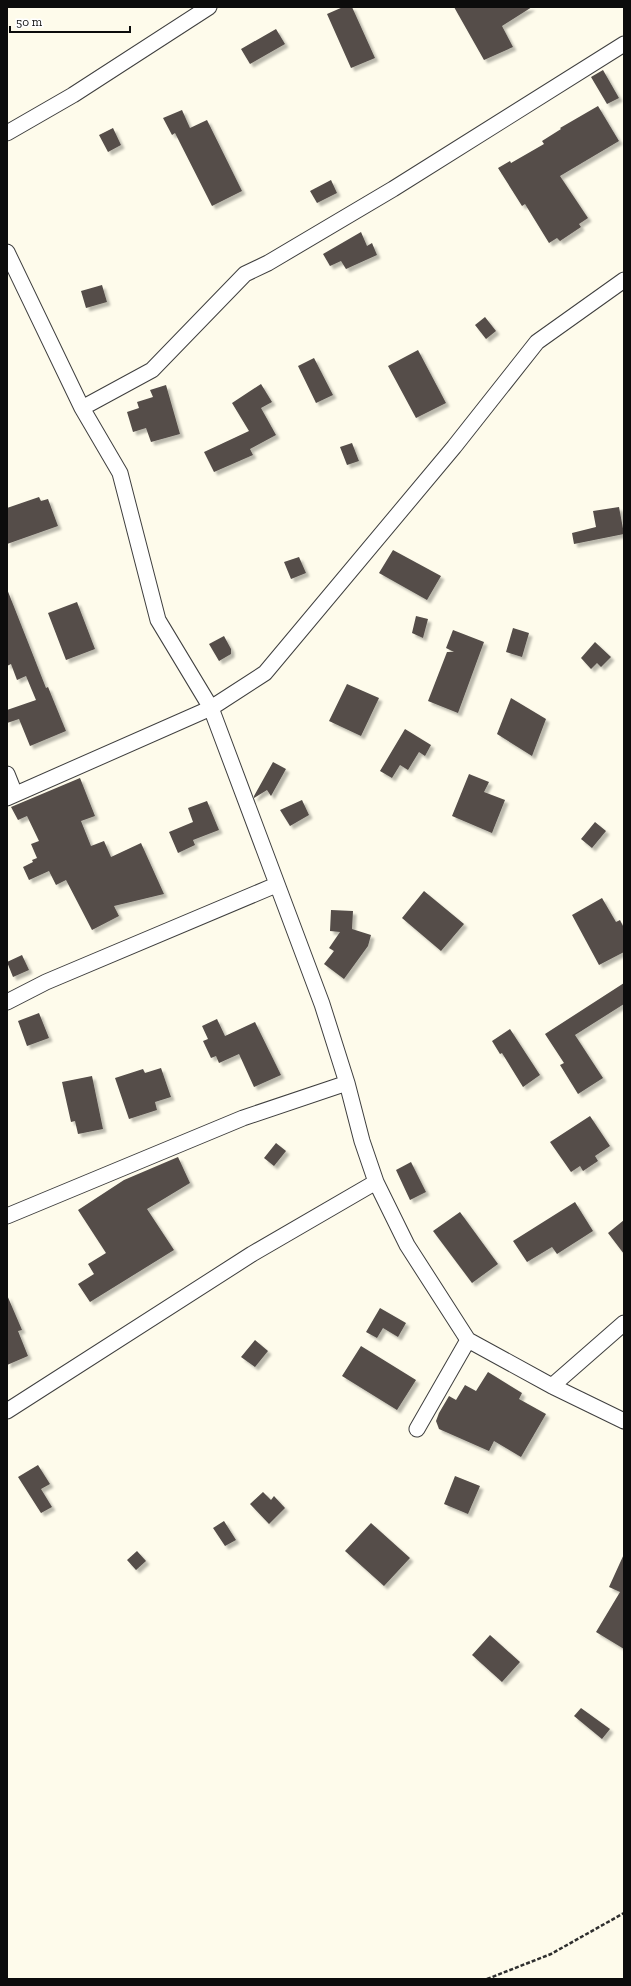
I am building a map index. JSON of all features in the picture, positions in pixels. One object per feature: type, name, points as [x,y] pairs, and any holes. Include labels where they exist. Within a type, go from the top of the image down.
[{"type":"street","points":[[7,133],[73,95],[209,7]]},
{"type":"street","points":[[82,408],[152,370],[245,274],[268,263],[393,189],[624,44]]},
{"type":"street","points":[[7,252],[82,408],[120,473],[158,620],[211,708],[276,885],[322,1004],[347,1083],[362,1141],[376,1182],[407,1245],[468,1340],[552,1386],[624,1422]]},
{"type":"street","points":[[7,774],[11,796],[211,708],[265,673],[454,447],[537,342],[624,280]]},
{"type":"street","points":[[7,1002],[46,982],[276,885]]},
{"type":"street","points":[[7,1216],[243,1118],[347,1083]]},
{"type":"street","points":[[7,1411],[252,1254],[376,1182]]},
{"type":"street","points":[[552,1386],[624,1323]]},
{"type":"street","points":[[417,1429],[468,1340]]},
{"type":"path","points":[[487,1979],[551,1954],[624,1913]]},
{"type":"building","points":[[343,7],[352,7],[375,58],[351,68],[327,14]]},
{"type":"building","points":[[454,7],[532,7],[502,26],[513,47],[484,60]]},
{"type":"building","points":[[276,29],[285,44],[250,64],[241,49]]},
{"type":"building","points":[[603,70],[619,98],[607,104],[591,77]]},
{"type":"building","points":[[598,106],[619,141],[560,176],[588,218],[579,224],[581,227],[560,241],[557,238],[549,243],[525,204],[522,206],[498,168],[510,161],[511,163],[544,144],[542,141],[561,129],[560,128]]},
{"type":"building","points":[[182,110],[190,128],[207,120],[242,191],[212,206],[175,133],[172,135],[163,118]]},
{"type":"building","points":[[113,128],[121,145],[108,152],[99,135]]},
{"type":"building","points":[[331,180],[337,193],[317,203],[310,191]]},
{"type":"building","points":[[361,232],[367,246],[372,243],[377,255],[346,269],[341,261],[330,266],[323,254]]},
{"type":"building","points":[[102,285],[107,302],[86,308],[81,291]]},
{"type":"building","points":[[485,317],[496,331],[486,339],[475,325]]},
{"type":"building","points":[[418,350],[446,403],[416,418],[388,366]]},
{"type":"building","points":[[314,358],[333,395],[316,403],[298,366]]},
{"type":"building","points":[[261,384],[272,402],[261,408],[276,435],[250,449],[253,455],[214,472],[204,452],[249,431],[232,403]]},
{"type":"building","points":[[166,385],[180,434],[151,442],[146,428],[133,432],[127,412],[139,408],[137,402],[153,397],[150,390]]},
{"type":"building","points":[[352,443],[359,461],[347,465],[340,447]]},
{"type":"building","points":[[39,497],[41,501],[48,499],[58,526],[7,544],[7,508]]},
{"type":"building","points":[[619,507],[624,534],[574,544],[572,533],[596,527],[593,511]]},
{"type":"building","points":[[393,550],[441,576],[427,600],[379,573]]},
{"type":"building","points":[[299,557],[306,573],[291,579],[284,562]]},
{"type":"building","points":[[7,589],[46,688],[48,687],[66,731],[30,746],[19,719],[7,723],[7,710],[36,700],[26,676],[17,680],[11,664],[7,666]]},
{"type":"building","points":[[77,602],[95,649],[66,660],[48,613]]},
{"type":"building","points":[[416,616],[428,619],[423,638],[412,633]]},
{"type":"building","points":[[513,628],[529,633],[522,657],[506,652]]},
{"type":"building","points":[[453,630],[484,642],[458,713],[428,701],[447,652],[454,652],[446,648]]},
{"type":"building","points":[[224,636],[231,649],[231,654],[219,661],[209,644]]},
{"type":"building","points":[[595,642],[611,657],[601,667],[597,663],[591,669],[581,658]]},
{"type":"building","points":[[347,684],[379,698],[361,736],[329,721]]},
{"type":"building","points":[[511,698],[546,719],[532,756],[497,734]]},
{"type":"building","points":[[405,729],[431,745],[425,756],[419,752],[408,770],[400,765],[392,778],[380,771]]},
{"type":"building","points":[[273,762],[286,769],[271,796],[267,790],[254,798],[254,796]]},
{"type":"building","points":[[469,774],[489,782],[484,792],[505,800],[492,833],[452,816]]},
{"type":"building","points":[[80,778],[95,816],[81,821],[91,846],[104,841],[111,857],[141,843],[164,894],[114,906],[119,916],[92,930],[66,880],[56,885],[49,871],[29,880],[23,867],[33,862],[32,860],[37,858],[31,844],[39,841],[27,816],[18,820],[11,807]]},
{"type":"building","points":[[302,800],[309,815],[290,826],[280,810]]},
{"type":"building","points":[[207,801],[219,830],[193,840],[195,845],[178,853],[169,832],[193,822],[188,808]]},
{"type":"building","points":[[595,822],[606,831],[592,848],[581,839]]},
{"type":"building","points":[[424,891],[464,924],[441,951],[402,918]]},
{"type":"building","points":[[602,898],[616,922],[620,920],[624,928],[624,952],[599,965],[572,915]]},
{"type":"building","points":[[331,910],[353,911],[352,929],[371,935],[368,946],[344,979],[324,964],[334,951],[329,948],[340,932],[330,931]]},
{"type":"building","points":[[22,955],[29,970],[13,977],[7,962]]},
{"type":"building","points":[[624,983],[624,1004],[575,1035],[603,1078],[578,1094],[560,1065],[564,1063],[545,1034]]},
{"type":"building","points":[[39,1013],[49,1038],[27,1046],[18,1021]]},
{"type":"building","points":[[217,1019],[225,1036],[255,1022],[281,1075],[254,1087],[239,1054],[219,1063],[216,1056],[211,1058],[203,1041],[208,1039],[202,1026]]},
{"type":"building","points":[[510,1029],[540,1075],[523,1087],[502,1053],[500,1054],[492,1041]]},
{"type":"building","points":[[161,1068],[171,1097],[155,1102],[157,1110],[129,1119],[115,1078],[143,1069],[145,1073]]},
{"type":"building","points":[[92,1076],[103,1129],[78,1134],[75,1121],[71,1122],[62,1082]]},
{"type":"building","points":[[590,1116],[610,1146],[595,1156],[598,1161],[583,1171],[580,1166],[571,1172],[550,1142]]},
{"type":"building","points":[[276,1143],[286,1151],[274,1166],[264,1158]]},
{"type":"building","points":[[178,1157],[190,1183],[147,1209],[174,1250],[90,1302],[78,1284],[94,1274],[88,1264],[106,1253],[78,1210],[124,1180]]},
{"type":"building","points":[[411,1162],[426,1192],[410,1200],[396,1170]]},
{"type":"building","points":[[575,1202],[593,1231],[557,1254],[552,1247],[527,1262],[513,1241]]},
{"type":"building","points":[[460,1212],[498,1264],[472,1283],[433,1231]]},
{"type":"building","points":[[624,1220],[624,1254],[608,1233]]},
{"type":"building","points":[[7,1295],[22,1330],[18,1331],[28,1356],[7,1365]]},
{"type":"building","points":[[380,1308],[406,1323],[398,1337],[383,1328],[377,1338],[366,1332]]},
{"type":"building","points":[[255,1340],[268,1351],[255,1367],[241,1357]]},
{"type":"building","points":[[361,1346],[416,1380],[397,1410],[342,1376]]},
{"type":"building","points":[[488,1372],[522,1393],[519,1399],[546,1414],[521,1457],[494,1441],[489,1451],[439,1429],[436,1421],[449,1396],[456,1400],[465,1385],[476,1391]]},
{"type":"building","points":[[38,1465],[50,1484],[41,1489],[52,1507],[41,1513],[18,1477]]},
{"type":"building","points":[[455,1476],[480,1486],[468,1514],[444,1504]]},
{"type":"building","points":[[263,1492],[271,1500],[274,1496],[285,1508],[269,1524],[250,1504]]},
{"type":"building","points":[[224,1521],[236,1540],[225,1546],[213,1528]]},
{"type":"building","points":[[371,1523],[410,1558],[384,1586],[345,1551]]},
{"type":"building","points":[[137,1551],[146,1561],[136,1570],[127,1560]]},
{"type":"building","points":[[624,1554],[624,1649],[596,1632],[620,1592],[609,1587]]},
{"type":"building","points":[[490,1635],[520,1662],[502,1682],[472,1655]]},
{"type":"building","points":[[581,1708],[610,1729],[602,1739],[574,1716]]}]
